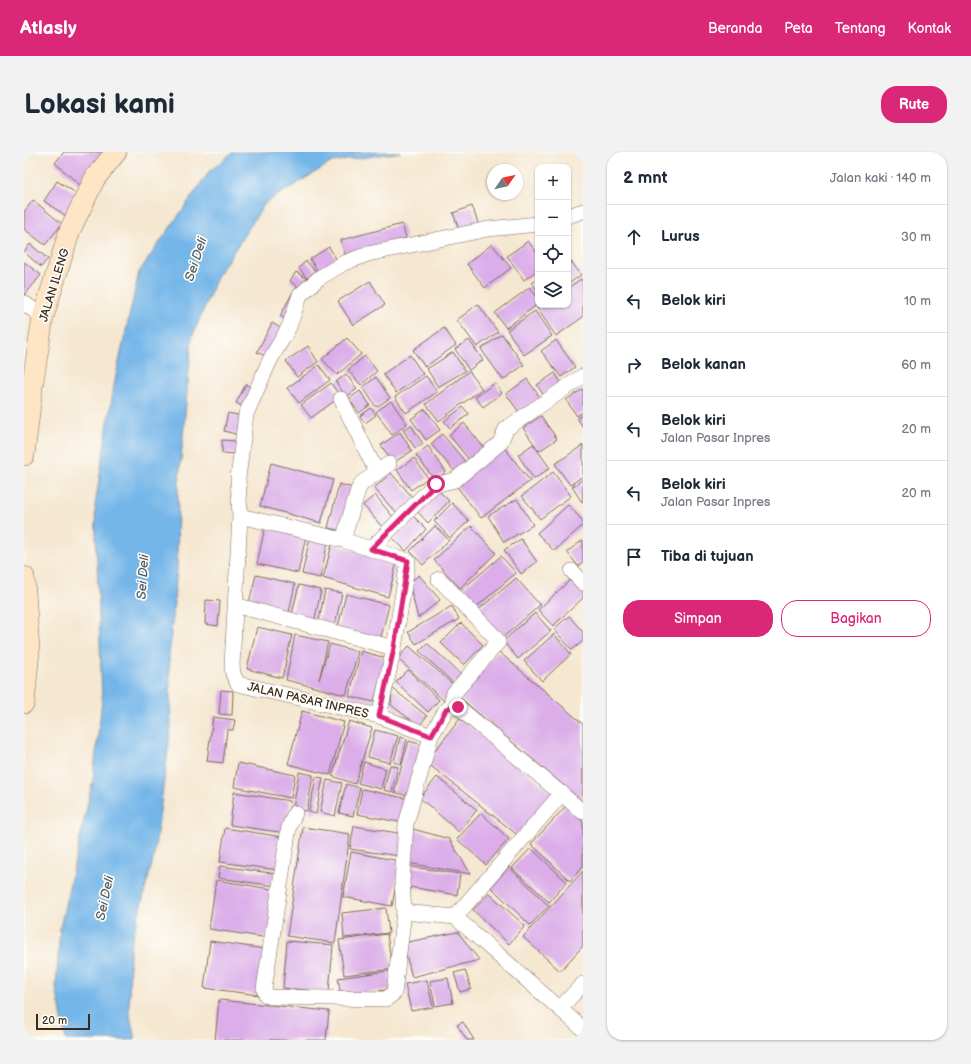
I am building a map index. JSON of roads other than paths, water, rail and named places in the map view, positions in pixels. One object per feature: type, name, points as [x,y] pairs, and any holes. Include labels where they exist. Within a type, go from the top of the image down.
[{"type":"street","name":"JALAN ILENG","points":[[24,455],[28,384],[43,317],[70,230],[95,178],[116,152]]},
{"type":"street","points":[[571,215],[583,211]]},
{"type":"street","points":[[394,648],[235,605],[240,516],[238,478],[246,414],[270,360],[289,327],[300,295],[319,278],[344,263],[368,254],[488,229],[535,224]]},
{"type":"street","points":[[24,303],[43,317]]},
{"type":"street","points":[[371,549],[434,485],[455,480],[500,443],[506,429],[583,376]]},
{"type":"street","points":[[341,399],[382,468],[362,483],[358,490],[343,540]]},
{"type":"street","points":[[240,516],[343,540],[408,561],[394,648],[379,716]]},
{"type":"street","points":[[572,571],[583,582]]},
{"type":"street","points":[[24,576],[29,651],[24,703]]},
{"type":"street","points":[[295,813],[289,827],[264,989],[266,995],[272,997],[386,1000],[394,993],[404,912],[402,882],[406,824],[431,736],[442,715],[450,707],[454,693],[498,642],[495,637],[439,579]]},
{"type":"street","name":"JALAN PASAR INPRES","points":[[235,605],[232,665],[233,674],[238,684],[379,716],[431,736]]},
{"type":"street","points":[[450,707],[458,707],[583,812]]},
{"type":"street","points":[[455,918],[562,793]]},
{"type":"street","points":[[404,912],[455,918],[583,1029]]},
{"type":"street","points":[[560,1008],[583,984]]},
{"type":"water","name":"Sei Deli","points":[[233,152],[401,152],[332,162],[265,203],[217,277],[192,337],[178,492],[177,569],[169,655],[171,727],[154,856],[130,947],[129,1010],[135,1040],[66,1040],[56,987],[60,928],[93,780],[102,700],[95,506],[114,385],[139,272],[209,172]]}]
